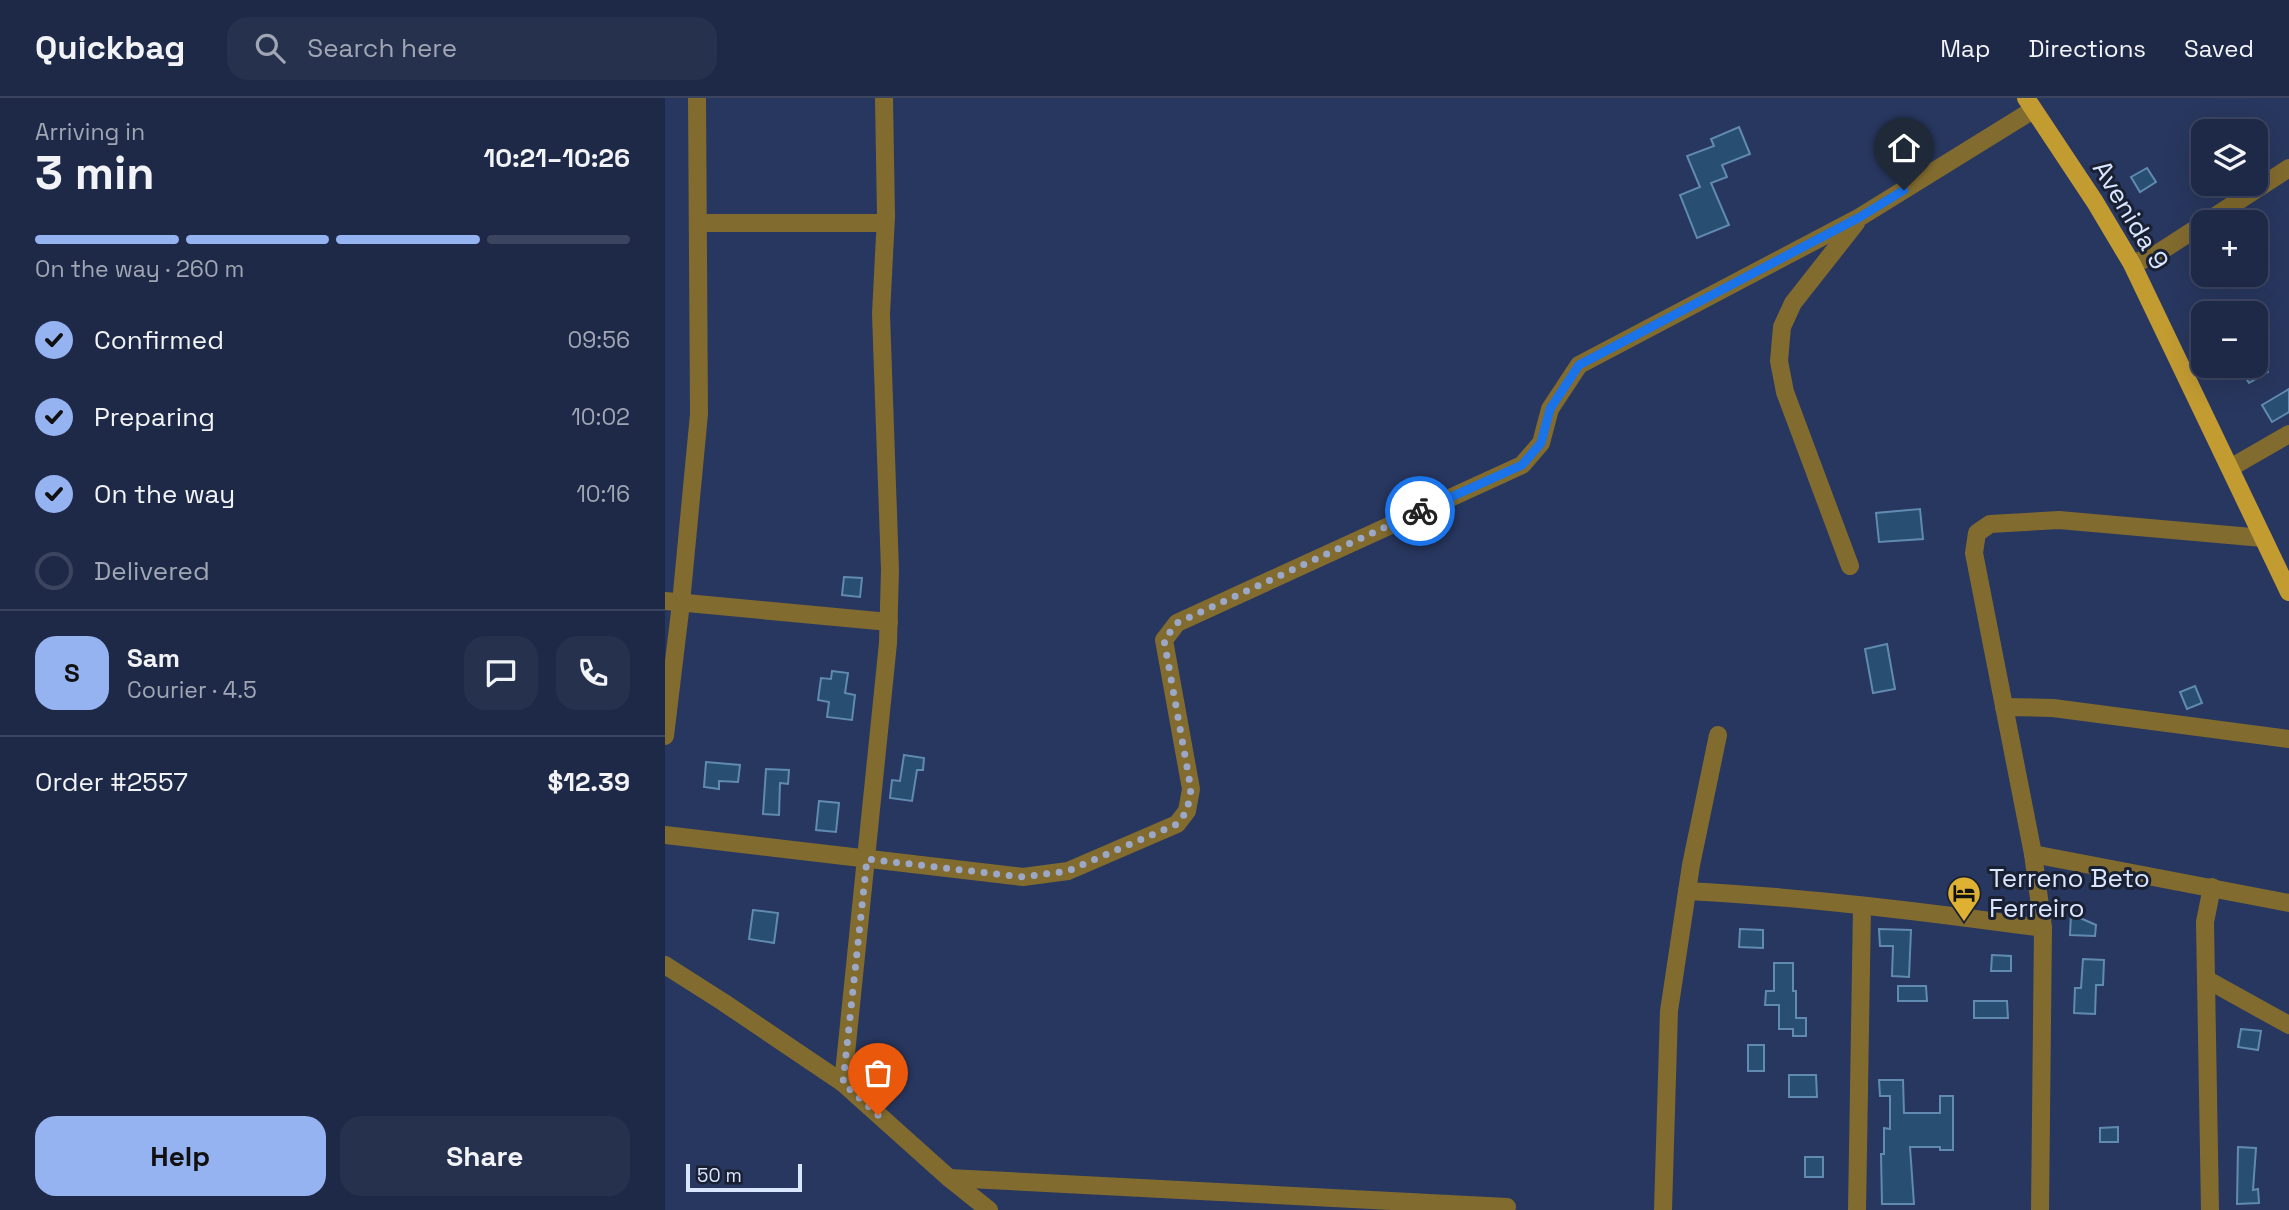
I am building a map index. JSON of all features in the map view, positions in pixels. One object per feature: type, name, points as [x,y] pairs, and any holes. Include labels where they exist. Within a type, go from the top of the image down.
[{"type":"main road","name":"Avenida 9","points":[[2030,104],[2095,202],[2132,264],[2289,592]]},
{"type":"street","points":[[665,736],[673,602],[699,414],[697,98]]},
{"type":"street","points":[[843,1083],[889,622],[890,570],[881,314],[885,223],[884,98]]},
{"type":"street","points":[[665,835],[1023,877],[1068,871],[1177,824],[1187,811],[1191,789],[1164,640],[1177,623],[1522,465],[1541,443],[1550,409],[1579,365],[1860,217],[2030,104]]},
{"type":"street","points":[[2224,210],[2289,168]]},
{"type":"street","points":[[1850,566],[1785,392],[1779,361],[1782,327],[1793,303],[1860,217]]},
{"type":"street","points":[[698,223],[885,223]]},
{"type":"street","points":[[2132,264],[2155,255],[2191,231]]},
{"type":"street","points":[[2229,468],[2289,434]]},
{"type":"street","points":[[2040,1210],[2043,928],[2033,853],[1974,553],[1977,533],[1990,524],[2059,520],[2263,538]]},
{"type":"street","points":[[673,602],[889,622]]},
{"type":"street","points":[[2004,707],[2053,708],[2289,739]]},
{"type":"street","points":[[1663,1210],[1669,1011],[1687,891],[1718,736]]},
{"type":"street","points":[[2033,853],[2289,903]]},
{"type":"street","points":[[2210,1210],[2205,922],[2212,887]]},
{"type":"street","points":[[1687,891],[1891,908],[2043,928]]},
{"type":"street","points":[[1857,1210],[1862,907]]},
{"type":"street","points":[[665,965],[843,1083],[949,1178],[989,1210]]},
{"type":"street","points":[[2206,979],[2289,1025]]},
{"type":"street","points":[[949,1178],[1507,1207],[1506,1210]]},
{"type":"building","points":[[1739,127],[1750,154],[1722,165],[1727,177],[1711,183],[1729,225],[1697,238],[1680,195],[1700,187],[1687,156],[1714,146],[1711,139]]},
{"type":"building","points":[[2147,168],[2156,182],[2140,192],[2131,177]]},
{"type":"building","points":[[2289,389],[2289,412],[2272,422],[2262,405]]},
{"type":"building","points":[[1920,509],[1923,539],[1879,542],[1876,513]]},
{"type":"building","points":[[844,577],[862,578],[860,597],[842,595]]},
{"type":"building","points":[[1887,644],[1895,689],[1873,693],[1865,649]]},
{"type":"building","points":[[832,671],[848,673],[845,693],[855,695],[852,720],[827,717],[829,702],[818,700],[821,678],[831,679]]},
{"type":"building","points":[[2195,686],[2202,703],[2187,709],[2180,692]]},
{"type":"building","points":[[904,755],[924,758],[923,770],[917,770],[912,801],[890,798],[892,780],[900,781]]},
{"type":"building","points":[[706,762],[740,765],[738,782],[719,781],[719,789],[704,787]]},
{"type":"building","points":[[766,769],[789,770],[788,784],[780,783],[779,815],[763,814]]},
{"type":"building","points":[[819,801],[839,803],[836,832],[816,830]]},
{"type":"building","points":[[753,910],[778,913],[774,943],[749,939]]},
{"type":"building","points":[[2071,914],[2096,925],[2095,936],[2070,935]]},
{"type":"building","points":[[1740,929],[1763,930],[1763,948],[1739,947]]},
{"type":"building","points":[[1879,929],[1911,930],[1909,977],[1892,976],[1893,946],[1880,946]]},
{"type":"building","points":[[1992,955],[2011,956],[2011,971],[1991,971]]},
{"type":"building","points":[[2083,959],[2104,960],[2103,985],[2096,985],[2095,1014],[2074,1013],[2075,988],[2081,988]]},
{"type":"building","points":[[1774,963],[1793,963],[1796,1018],[1806,1018],[1806,1036],[1793,1036],[1793,1029],[1779,1029],[1779,1005],[1765,1005],[1766,991],[1774,991]]},
{"type":"building","points":[[1898,986],[1926,986],[1927,1001],[1898,1001]]},
{"type":"building","points":[[1974,1001],[2007,1001],[2008,1018],[1974,1018]]},
{"type":"building","points":[[2241,1029],[2261,1031],[2258,1050],[2238,1047]]},
{"type":"building","points":[[1748,1045],[1764,1045],[1764,1071],[1748,1071]]},
{"type":"building","points":[[1789,1075],[1816,1075],[1817,1097],[1789,1097]]},
{"type":"building","points":[[1879,1080],[1903,1080],[1904,1113],[1940,1113],[1940,1096],[1953,1096],[1953,1150],[1910,1147],[1914,1204],[1882,1204],[1881,1154],[1884,1154],[1884,1128],[1890,1129],[1890,1096],[1880,1096]]},
{"type":"building","points":[[2118,1127],[2118,1142],[2100,1142],[2100,1128]]},
{"type":"building","points":[[2238,1147],[2256,1148],[2253,1190],[2258,1189],[2259,1203],[2237,1204]]},
{"type":"building","points":[[1805,1157],[1823,1157],[1823,1177],[1805,1177]]},
{"type":"way so far","points":[[878,1115],[843,1083],[867,859],[1023,877],[1068,871],[1177,824],[1187,811],[1191,789],[1164,640],[1177,623],[1420,511]]},
{"type":"place","name":"Terreno Beto Ferreiro","points":[[1964,923]]},
{"type":"route","points":[[1420,511],[1522,465],[1541,443],[1550,409],[1579,365],[1860,217],[1904,190]]}]
